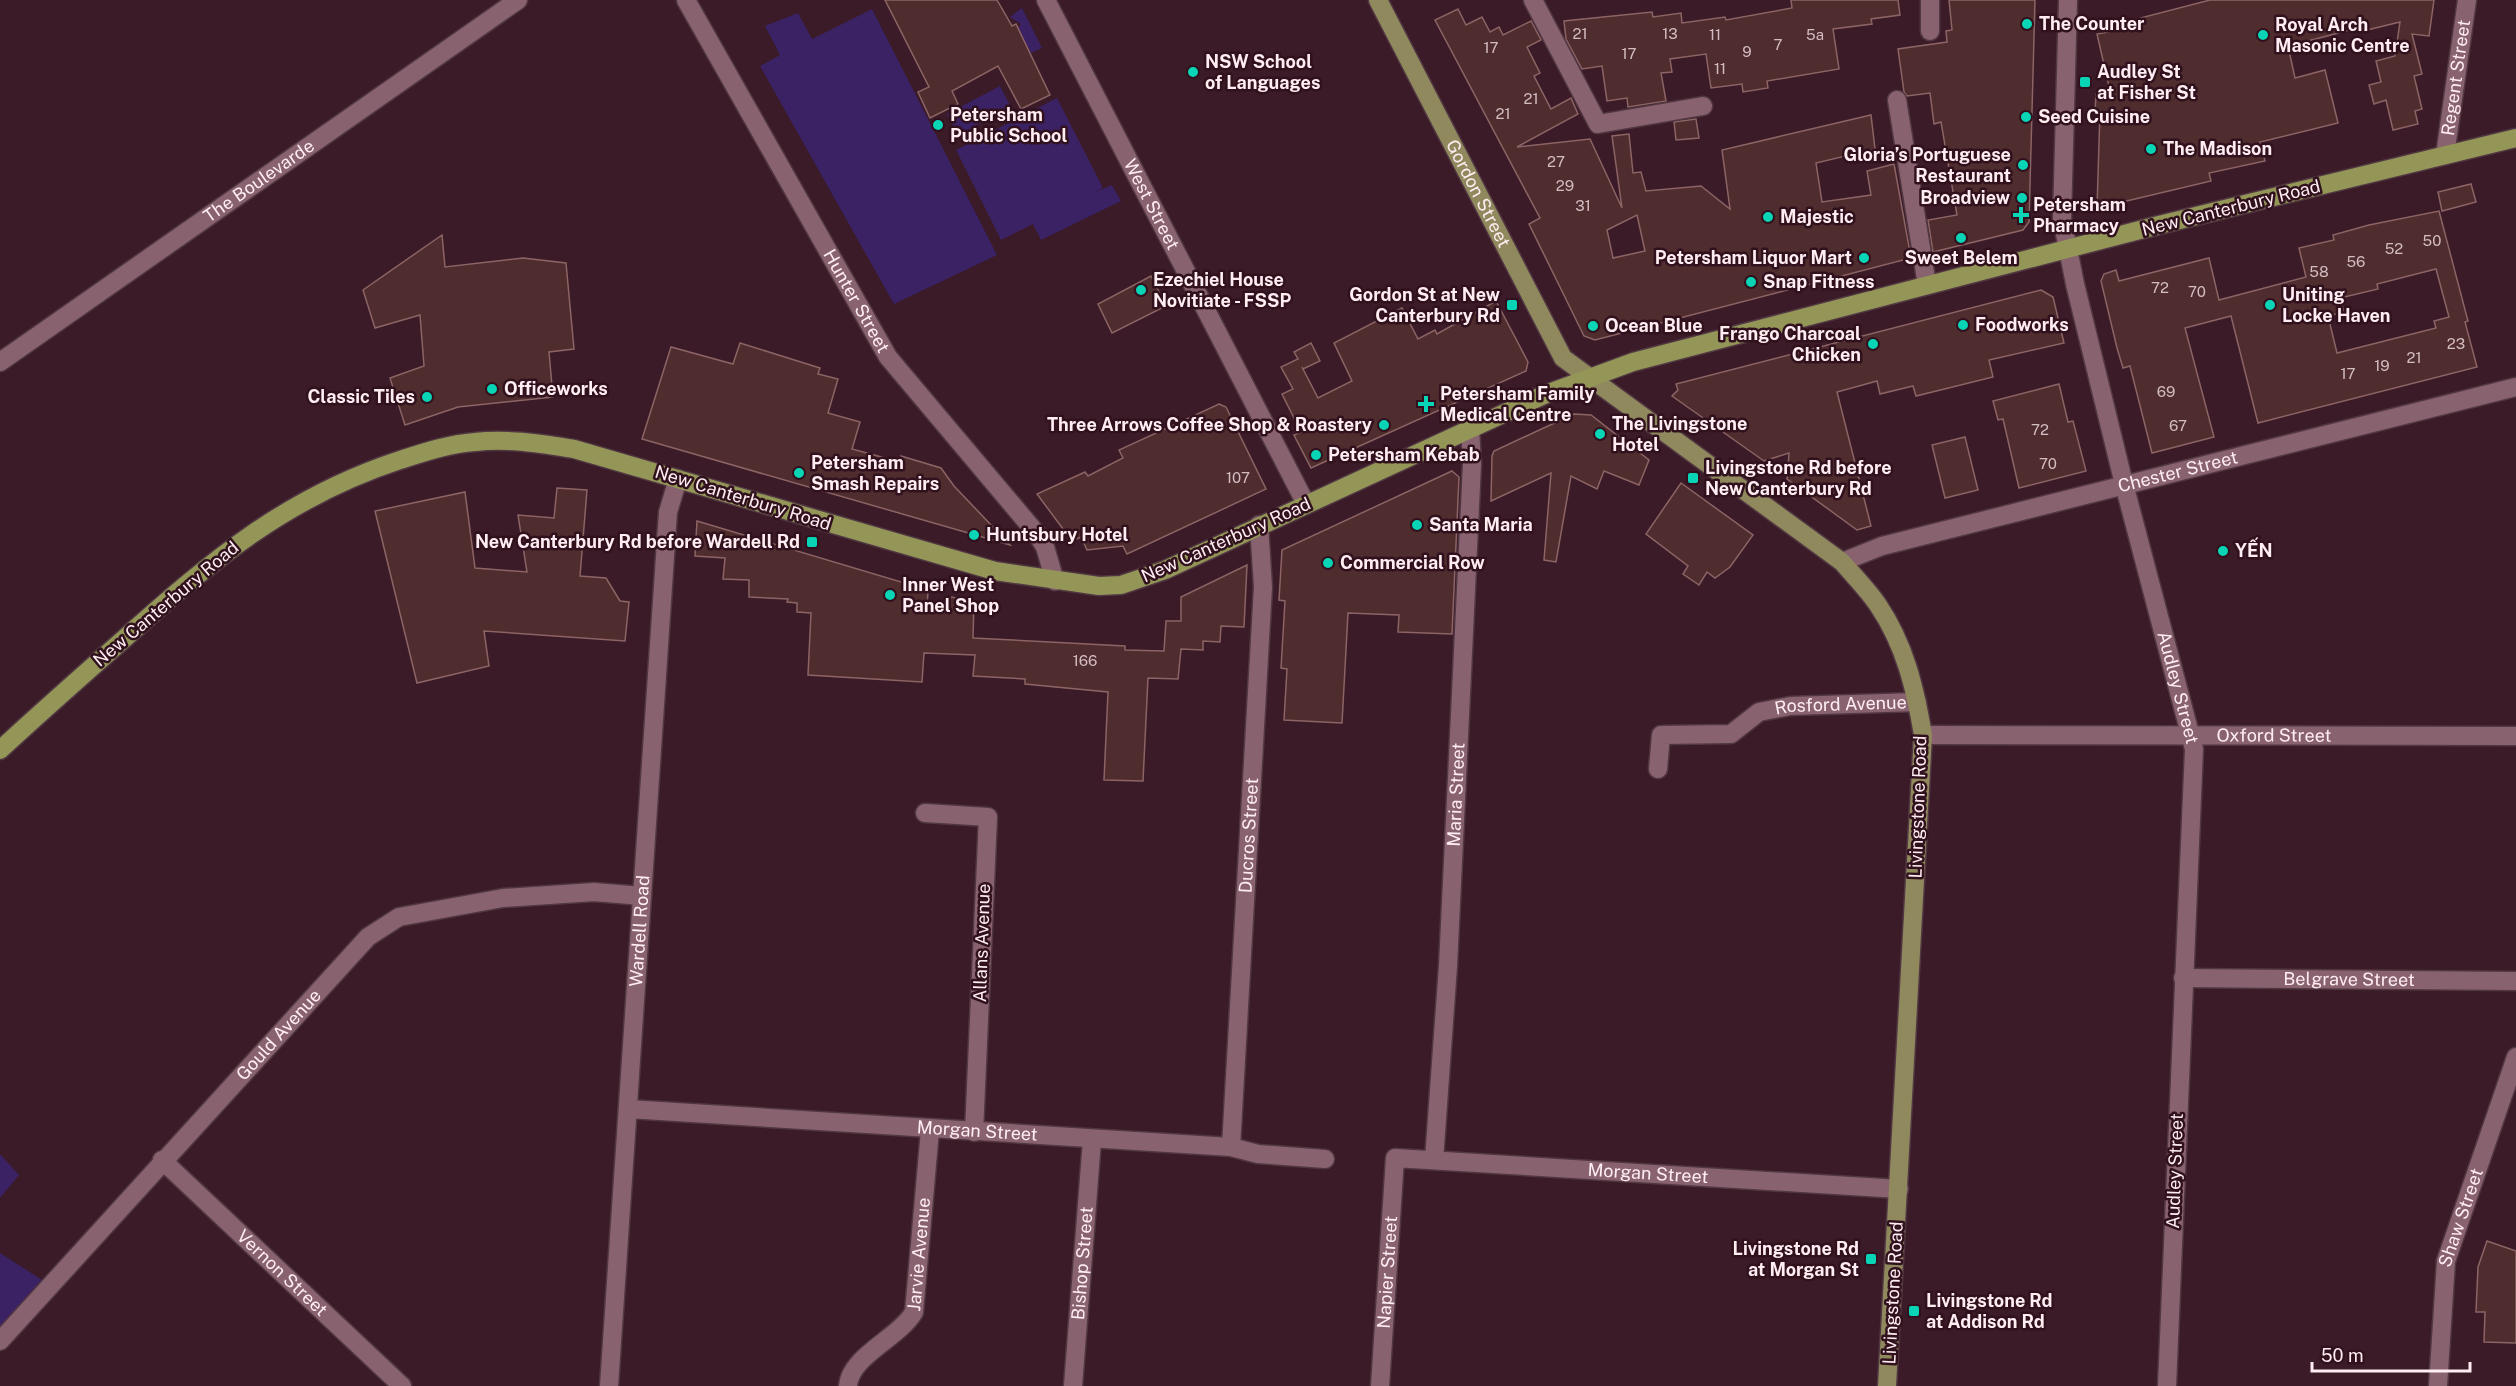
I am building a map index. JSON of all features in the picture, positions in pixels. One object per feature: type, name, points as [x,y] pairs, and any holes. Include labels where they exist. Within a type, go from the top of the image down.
[{"type":"highway","name":"New Canterbury Road","points":[[0,750],[183,586],[232,546],[309,498],[362,473],[436,449],[475,442],[505,441],[574,449],[995,572],[1099,586],[1121,585],[1143,579],[1470,428],[1590,377],[1679,350],[1927,285],[2516,138]]},
{"type":"main road","name":"Gordon Street","points":[[1378,0],[1563,358],[1590,377]]},
{"type":"main road","name":"Livingstone Road","points":[[1590,377],[1842,562],[1878,605],[1903,650],[1923,735],[1887,1386]]},
{"type":"street","name":"The Boulevarde","points":[[0,362],[518,0]]},
{"type":"street","name":"Hunter Street","points":[[686,0],[888,357],[1037,534],[1045,546],[1055,581]]},
{"type":"street","name":"West Street","points":[[1046,0],[1306,504]]},
{"type":"street","points":[[1533,0],[1599,123],[1704,106]]},
{"type":"street","points":[[1930,0],[1930,31]]},
{"type":"street","name":"Audley Street","points":[[2068,0],[2062,219],[2124,484],[2194,748],[2167,1386]]},
{"type":"street","name":"Regent Street","points":[[2445,155],[2467,0]]},
{"type":"street","points":[[1897,100],[1927,285]]},
{"type":"street","name":"Chester Street","points":[[1842,562],[1882,546],[2516,387]]},
{"type":"street","name":"Maria Street","points":[[1434,1160],[1448,966],[1471,497],[1470,428]]},
{"type":"street","name":"Wardell Road","points":[[609,1386],[668,512],[678,479]]},
{"type":"street","name":"Ducros Street","points":[[1231,1147],[1263,587],[1259,525]]},
{"type":"street","name":"Rosford Avenue","points":[[1658,769],[1660,735],[1731,734],[1759,712],[1790,706],[1917,702]]},
{"type":"street","name":"Oxford Street","points":[[1923,735],[2516,736]]},
{"type":"street","name":"Allans Avenue","points":[[925,813],[988,817],[974,1132]]},
{"type":"street","name":"Gould Avenue","points":[[0,1341],[162,1160],[368,937],[385,923],[421,911],[503,898],[594,892],[642,896]]},
{"type":"street","name":"Belgrave Street","points":[[2183,978],[2516,981]]},
{"type":"street","name":"Shaw Street","points":[[2438,1386],[2446,1261],[2516,1057]]},
{"type":"street","name":"Morgan Street","points":[[628,1109],[930,1130],[1231,1147],[1258,1154],[1325,1159]]},
{"type":"street","name":"Jarvie Avenue","points":[[848,1386],[853,1371],[860,1362],[907,1324],[914,1312],[930,1130]]},
{"type":"street","name":"Bishop Street","points":[[1073,1386],[1092,1140]]},
{"type":"street","name":"Morgan Street","points":[[1395,1158],[1899,1189]]},
{"type":"street","name":"Napier Street","points":[[1380,1386],[1395,1158]]},
{"type":"street","name":"Vernon Street","points":[[162,1160],[402,1386]]},
{"type":"shaded area","points":[[1022,8],[1042,48],[1031,53],[1018,28],[1021,24],[1010,17]]},
{"type":"shaded area","points":[[872,9],[997,255],[894,304],[760,66],[780,55],[765,26],[798,13],[812,39]]},
{"type":"shaded area","points":[[1000,86],[1011,107],[958,135],[947,114]]},
{"type":"shaded area","points":[[1057,98],[1103,188],[1094,193],[1112,185],[1121,201],[1041,240],[1033,224],[1001,240],[956,150]]},
{"type":"shaded area","points":[[0,1154],[19,1175],[0,1198]]},
{"type":"shaded area","points":[[0,1253],[50,1285],[0,1339]]},
{"type":"building","points":[[885,0],[997,0],[1012,26],[1016,24],[1050,95],[1021,109],[998,66],[952,91],[958,104],[930,118],[918,92],[929,87]]},
{"type":"building","points":[[1791,0],[1898,0],[1900,15],[1871,19],[1872,24],[1833,29],[1839,69],[1767,81],[1768,88],[1743,92],[1742,84],[1711,88],[1706,54],[1670,59],[1672,72],[1661,73],[1666,101],[1628,107],[1627,98],[1607,101],[1602,66],[1582,69],[1566,39],[1564,21],[1652,12],[1653,17],[1681,13],[1682,23],[1725,17],[1726,20],[1792,8]]},
{"type":"building","points":[[1949,0],[2035,0],[2029,222],[2023,230],[1933,252],[1928,220],[1957,215],[1941,122],[1934,124],[1930,93],[1907,96],[1904,92],[1898,49],[1947,42],[1946,31],[1952,30]]},
{"type":"building","points":[[2210,0],[2434,0],[2429,36],[2412,34],[2422,74],[2414,76],[2422,109],[2415,111],[2418,124],[2393,130],[2386,100],[2374,104],[2369,85],[2381,82],[2376,61],[2395,56],[2400,22],[2367,30],[2366,26],[2288,46],[2295,78],[2325,70],[2338,123],[2260,142],[2265,161],[2209,173],[2211,181],[2097,208],[2100,111],[2095,112],[2096,94],[2110,91],[2097,34],[2109,32],[2108,28],[2125,24],[2125,22]]},
{"type":"building","points":[[1458,9],[1466,25],[1482,17],[1490,32],[1499,27],[1503,35],[1531,21],[1541,40],[1527,47],[1540,73],[1534,76],[1551,109],[1571,98],[1578,114],[1517,147],[1590,139],[1622,208],[1612,136],[1629,134],[1633,173],[1641,172],[1646,191],[1701,186],[1730,209],[1722,150],[1871,115],[1875,149],[1816,163],[1822,202],[1871,195],[1867,171],[1894,164],[1911,258],[1595,340],[1584,336],[1529,224],[1540,218],[1435,20]],"holes":[[[1637,215],[1645,251],[1613,258],[1607,230]]]},
{"type":"building","points":[[1696,119],[1699,138],[1676,140],[1674,122]]},
{"type":"building","points":[[2471,184],[2476,202],[2442,211],[2438,192]]},
{"type":"building","points":[[2439,211],[2468,321],[2465,322],[2477,367],[2258,423],[2231,316],[2185,328],[2214,437],[2152,453],[2130,366],[2123,368],[2117,348],[2101,281],[2104,274],[2116,270],[2119,281],[2209,258],[2219,300],[2306,277],[2299,248],[2334,240],[2333,235],[2369,225]],"holes":[[[2436,269],[2449,317],[2434,321],[2436,328],[2337,353],[2328,316],[2344,312],[2340,298],[2378,289],[2377,284]]]},
{"type":"building","points":[[442,235],[445,267],[523,258],[566,263],[574,349],[549,352],[553,397],[458,407],[405,425],[390,378],[424,366],[420,315],[375,328],[363,290]]},
{"type":"building","name":"Ezechiel House Novitiate - FSSP","points":[[1151,276],[1166,306],[1112,333],[1098,304]]},
{"type":"building","points":[[2041,290],[2053,297],[2064,343],[1989,360],[1993,377],[1916,396],[1913,386],[1880,394],[1877,381],[1837,392],[1871,526],[1857,530],[1787,479],[1789,453],[1764,461],[1672,396],[1678,390],[1676,384]]},
{"type":"building","points":[[1496,301],[1528,362],[1526,371],[1311,468],[1294,435],[1301,432],[1282,394],[1293,389],[1281,367],[1298,359],[1294,352],[1311,343],[1320,361],[1303,369],[1318,398],[1352,381],[1334,343],[1402,308],[1418,339],[1435,330],[1437,334]]},
{"type":"building","points":[[740,343],[820,368],[818,374],[838,379],[828,413],[860,422],[852,449],[900,462],[901,456],[941,468],[954,486],[1010,545],[642,439],[671,347],[733,364]]},
{"type":"building","points":[[2059,384],[2068,422],[2073,421],[2086,471],[2019,488],[2003,419],[1998,420],[1993,401]]},
{"type":"building","points":[[1219,404],[1226,407],[1266,489],[1127,554],[1123,546],[1087,550],[1081,537],[1072,541],[1037,494],[1085,472],[1088,476],[1123,458],[1119,450]]},
{"type":"building","points":[[1574,414],[1591,415],[1649,460],[1639,485],[1604,471],[1597,489],[1571,476],[1556,562],[1544,560],[1551,473],[1491,501],[1492,456],[1494,451]]},
{"type":"building","points":[[1965,437],[1978,490],[1945,498],[1932,445]]},
{"type":"building","points":[[1452,471],[1459,477],[1452,634],[1398,632],[1399,615],[1348,613],[1342,723],[1284,720],[1287,669],[1281,668],[1285,601],[1279,600],[1282,550]]},
{"type":"building","points":[[1681,483],[1753,535],[1730,567],[1715,578],[1707,572],[1699,585],[1683,574],[1688,566],[1646,534]]},
{"type":"building","points":[[557,488],[587,490],[580,576],[606,578],[620,601],[629,602],[625,641],[484,631],[489,666],[417,683],[375,511],[465,492],[475,568],[527,572],[518,515],[554,518]]},
{"type":"building","points":[[697,521],[928,590],[927,611],[952,597],[974,603],[973,638],[1125,646],[1125,650],[1164,651],[1166,621],[1181,621],[1181,597],[1247,565],[1244,627],[1221,626],[1220,642],[1203,641],[1203,650],[1181,649],[1178,679],[1148,678],[1143,781],[1104,780],[1108,692],[1025,684],[1025,679],[973,676],[975,655],[924,653],[922,682],[808,675],[811,613],[797,612],[797,603],[787,602],[788,599],[749,597],[749,580],[723,579],[725,558],[695,556]]},
{"type":"building","points":[[2487,1241],[2516,1251],[2516,1343],[2484,1342],[2485,1312],[2476,1312],[2478,1267]]},
{"type":"place","name":"The Counter","points":[[2027,24]]},
{"type":"place","name":"Royal Arch Masonic Centre","points":[[2263,35]]},
{"type":"place","name":"NSW School of Languages","points":[[1193,72]]},
{"type":"place","name":"Audley St at Fisher St","points":[[2085,82]]},
{"type":"place","name":"Seed Cuisine","points":[[2026,117]]},
{"type":"place","name":"Petersham Public School","points":[[938,125]]},
{"type":"place","name":"The Madison","points":[[2151,149]]},
{"type":"place","name":"Gloria’s Portuguese Restaurant","points":[[2023,165]]},
{"type":"place","name":"Broadview","points":[[2022,198]]},
{"type":"place","name":"Petersham Pharmacy","points":[[2021,215]]},
{"type":"place","name":"Majestic","points":[[1768,217]]},
{"type":"place","name":"Sweet Belem","points":[[1961,238]]},
{"type":"place","name":"Petersham Liquor Mart","points":[[1864,258]]},
{"type":"place","name":"Snap Fitness","points":[[1751,282]]},
{"type":"place","name":"Ezechiel House Novitiate - FSSP","points":[[1141,290]]},
{"type":"place","name":"Gordon St at New Canterbury Rd","points":[[1512,305]]},
{"type":"place","name":"Uniting Locke Haven","points":[[2270,305]]},
{"type":"place","name":"Foodworks","points":[[1963,325]]},
{"type":"place","name":"Ocean Blue","points":[[1593,326]]},
{"type":"place","name":"Frango Charcoal Chicken","points":[[1873,344]]},
{"type":"place","name":"Officeworks","points":[[492,389]]},
{"type":"place","name":"Classic Tiles","points":[[427,397]]},
{"type":"place","name":"Petersham Family Medical Centre","points":[[1426,404]]},
{"type":"place","name":"Three Arrows Coffee Shop & Roastery","points":[[1384,425]]},
{"type":"place","name":"The Livingstone Hotel","points":[[1600,434]]},
{"type":"place","name":"Petersham Kebab","points":[[1316,455]]},
{"type":"place","name":"Petersham Smash Repairs","points":[[799,473]]},
{"type":"place","name":"Livingstone Rd before New Canterbury Rd","points":[[1693,478]]},
{"type":"place","name":"Santa Maria","points":[[1417,525]]},
{"type":"place","name":"Huntsbury Hotel","points":[[974,535]]},
{"type":"place","name":"New Canterbury Rd before Wardell Rd","points":[[812,542]]},
{"type":"place","name":"YẾN","points":[[2223,551]]},
{"type":"place","name":"Commercial Row","points":[[1328,563]]},
{"type":"place","name":"Inner West Panel Shop","points":[[890,595]]},
{"type":"place","name":"Livingstone Rd at Morgan St","points":[[1871,1259]]},
{"type":"place","name":"Livingstone Rd at Addison Rd","points":[[1914,1311]]}]
